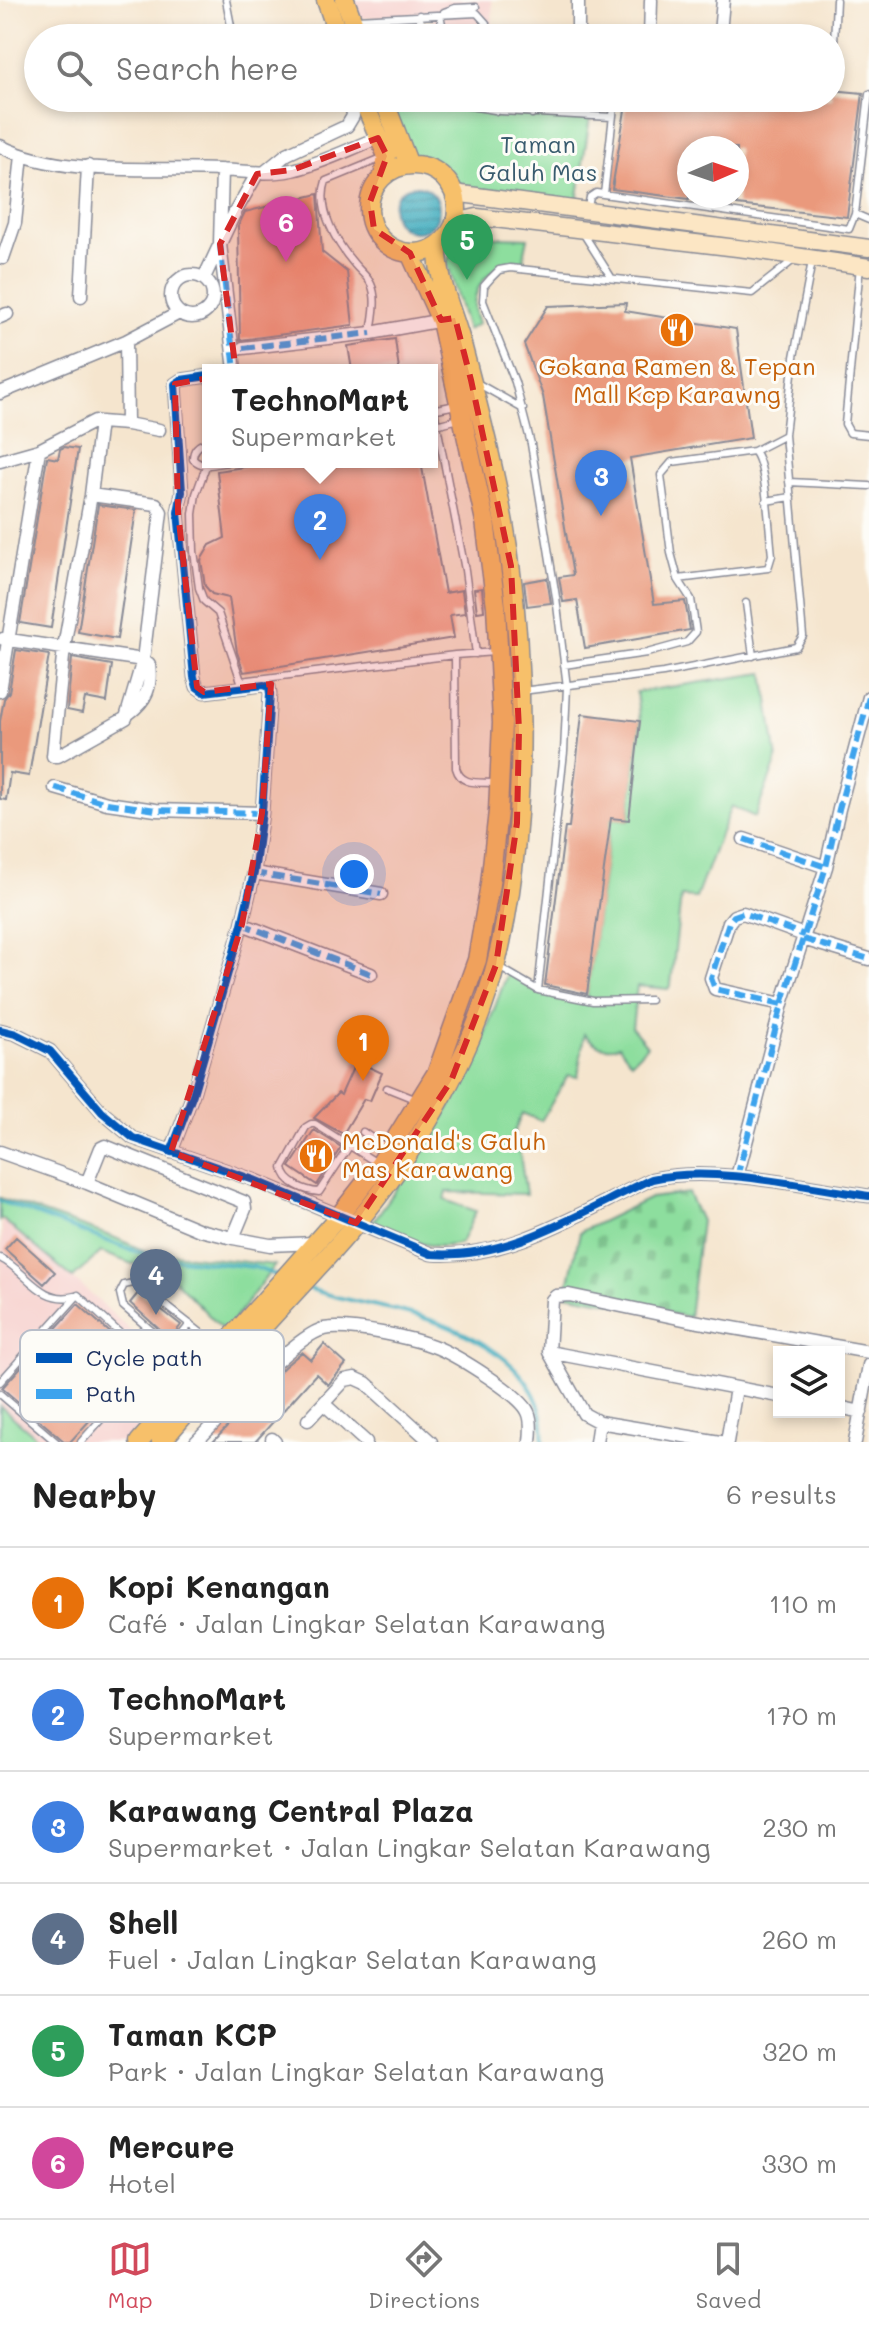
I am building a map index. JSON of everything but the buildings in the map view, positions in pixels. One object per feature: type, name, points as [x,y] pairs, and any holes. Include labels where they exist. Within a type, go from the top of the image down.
[{"type":"main road","points":[[326,0],[331,24]]},
{"type":"main road","points":[[345,0],[355,24]]},
{"type":"main road","points":[[368,112],[387,156],[383,177]]},
{"type":"main road","points":[[388,112],[409,165]]},
{"type":"main road","points":[[409,165],[436,171],[447,181],[457,208],[455,222],[438,246],[425,252],[410,253],[383,241],[374,229],[370,216],[374,188],[383,177],[409,165]]},
{"type":"main road","points":[[454,193],[869,244]]},
{"type":"main road","points":[[476,196],[472,209],[477,217]]},
{"type":"main road","points":[[455,222],[477,217],[864,266]]},
{"type":"main road","points":[[243,1330],[319,1267],[437,1072],[477,960],[495,845],[500,783],[502,723],[499,652],[485,521],[462,411],[438,267],[438,246]]},
{"type":"main road","points":[[260,1330],[297,1262],[314,1243],[348,1219],[394,1174],[451,1081],[476,1024],[496,965],[512,872],[517,823],[518,691],[506,532],[471,380],[448,319],[410,253]]},
{"type":"main road","points":[[139,1442],[157,1422]]},
{"type":"main road","points":[[161,1442],[179,1422]]},
{"type":"street","points":[[578,0],[578,24]]},
{"type":"street","points":[[650,24],[651,0]]},
{"type":"street","points":[[721,24],[723,0]]},
{"type":"street","points":[[204,278],[234,214],[261,173],[287,154],[347,126],[353,112]]},
{"type":"street","points":[[0,146],[22,155],[88,166],[261,173],[292,170],[378,138]]},
{"type":"street","points":[[3,258],[15,223],[22,155]]},
{"type":"street","points":[[81,296],[88,166]]},
{"type":"street","points":[[222,170],[220,244],[234,364]]},
{"type":"street","points":[[187,276],[204,278],[214,294],[209,311],[192,318],[179,313],[171,299],[176,282],[187,276]]},
{"type":"street","points":[[0,393],[126,341],[179,313]]},
{"type":"street","points":[[243,348],[371,333],[448,319]]},
{"type":"street","points":[[126,341],[127,424]]},
{"type":"street","points":[[171,1152],[193,1094],[254,873],[262,813],[269,687],[204,692],[197,687],[194,677],[178,512],[182,492],[175,384],[202,377]]},
{"type":"street","points":[[0,461],[39,450],[95,421],[159,430]]},
{"type":"street","points":[[91,495],[156,504],[161,512],[143,660],[126,718],[53,756],[64,647],[91,495],[100,422]]},
{"type":"street","points":[[0,691],[4,639],[39,450]]},
{"type":"street","points":[[4,639],[143,660]]},
{"type":"street","points":[[737,1177],[782,1004],[826,867],[869,697]]},
{"type":"street","points":[[55,788],[107,803],[156,810],[262,813]]},
{"type":"street","points":[[744,839],[826,867]]},
{"type":"street","points":[[254,873],[381,894]]},
{"type":"street","points":[[782,1004],[715,989],[711,978],[729,922],[734,916],[743,913],[869,959]]},
{"type":"street","points":[[242,924],[371,974]]},
{"type":"street","points":[[0,1030],[16,1034],[50,1051],[102,1112],[133,1138],[254,1180],[431,1254],[452,1256],[523,1240],[652,1179],[673,1174],[737,1177],[869,1196]]},
{"type":"street","points":[[87,1183],[101,1148],[105,1146],[244,1202],[245,1209],[233,1238]]},
{"type":"street","points":[[0,1152],[87,1183],[200,1230],[270,1245],[314,1243]]},
{"type":"street","points":[[720,1442],[599,1422],[584,1414],[549,1352],[552,1300],[562,1294],[869,1352]]},
{"type":"street","points":[[284,1355],[306,1337],[324,1329],[393,1335],[440,1349],[513,1394],[528,1412],[530,1442]]},
{"type":"street","points":[[549,1352],[773,1395]]},
{"type":"street","points":[[855,1442],[869,1365]]},
{"type":"street","points":[[308,1420],[345,1380],[355,1378],[366,1383],[431,1442]]},
{"type":"street","points":[[727,1442],[736,1388]]},
{"type":"street","points":[[324,1404],[366,1442]]},
{"type":"street","points":[[845,1408],[861,1412]]},
{"type":"street","points":[[196,1442],[216,1422]]},
{"type":"street","points":[[596,1442],[599,1422]]},
{"type":"lane","points":[[226,0],[231,24]]},
{"type":"lane","points":[[835,24],[836,0]]},
{"type":"lane","points":[[440,15],[455,8],[476,7]]},
{"type":"lane","points":[[353,19],[477,13],[486,24]]},
{"type":"lane","points":[[419,15],[421,24]]},
{"type":"lane","points":[[440,15],[442,24]]},
{"type":"lane","points":[[382,18],[384,24]]},
{"type":"lane","points":[[587,211],[590,197],[596,193],[849,229],[855,214],[869,94]]},
{"type":"lane","points":[[511,112],[612,117]]},
{"type":"lane","points":[[604,194],[613,112]]},
{"type":"lane","points":[[371,333],[375,299],[371,282],[339,243],[324,207],[322,191],[326,181],[387,156]]},
{"type":"lane","points":[[855,214],[869,220]]},
{"type":"lane","points":[[581,229],[611,277]]},
{"type":"lane","points":[[538,990],[564,752],[567,687],[556,597],[523,409],[487,314],[483,301],[484,286],[499,270],[510,268],[752,293],[804,258]]},
{"type":"lane","points":[[518,691],[663,673],[796,647],[803,636],[785,435],[804,258]]},
{"type":"lane","points":[[864,266],[845,424],[850,433],[869,435]]},
{"type":"lane","points":[[471,380],[523,409]]},
{"type":"lane","points":[[438,410],[462,411]]},
{"type":"lane","points":[[438,424],[462,411]]},
{"type":"lane","points":[[564,665],[647,653],[687,642],[696,632],[695,613],[691,599],[678,579],[671,553],[661,475],[672,462],[754,451],[785,435]]},
{"type":"lane","points":[[438,441],[469,595],[476,654]]},
{"type":"lane","points":[[202,445],[196,448],[193,459],[202,464]]},
{"type":"lane","points":[[678,579],[768,568],[772,561],[766,501],[759,456],[754,451]]},
{"type":"lane","points":[[205,468],[193,514],[199,588],[204,601],[218,613],[241,681],[499,652]]},
{"type":"lane","points":[[789,482],[869,486]]},
{"type":"lane","points":[[766,501],[791,497]]},
{"type":"lane","points":[[746,603],[753,656]]},
{"type":"lane","points":[[455,655],[456,768],[459,777],[466,782],[500,783]]},
{"type":"lane","points":[[496,965],[538,990],[593,1001],[650,1000]]},
{"type":"lane","points":[[387,1088],[420,1102]]},
{"type":"lane","points":[[350,1145],[319,1192],[312,1192],[288,1180],[283,1174],[283,1168],[306,1127],[311,1124],[350,1145],[385,1158]]},
{"type":"lane","points":[[363,1132],[385,1158]]},
{"type":"lane","points":[[0,1258],[11,1263],[41,1293],[67,1298],[78,1295]]},
{"type":"lane","points":[[150,1330],[123,1306],[120,1293],[124,1285],[133,1283],[141,1286],[198,1330]]},
{"type":"lane","points":[[78,1295],[117,1330]]},
{"type":"lane","points":[[47,1330],[78,1295]]},
{"type":"lane","points":[[185,1330],[190,1324]]},
{"type":"lane","points":[[0,1382],[20,1360]]},
{"type":"lane","points":[[0,1394],[20,1411]]},
{"type":"lane","points":[[33,1422],[56,1442]]},
{"type":"lane","points":[[81,1442],[99,1422]]},
{"type":"highlighted area","points":[[378,138],[387,156],[370,202],[374,229],[410,253],[441,320],[455,318],[471,380],[511,566],[519,730],[517,823],[496,965],[451,1081],[356,1223],[171,1152],[242,924],[262,813],[271,684],[204,692],[197,687],[178,512],[175,384],[236,373],[220,244],[257,174],[292,170]]},
{"type":"shaded area","points":[[346,0],[492,0],[493,24],[434,24],[431,14],[353,19]]},
{"type":"shaded area","points":[[2,1219],[130,1330],[20,1330],[20,1422],[143,1422],[125,1442],[42,1442],[0,1406]]},
{"type":"green space","name":"Taman Galuh Mas","points":[[388,112],[531,112],[590,117],[576,209],[465,195],[441,166],[405,156]]},
{"type":"green space","points":[[468,236],[528,238],[523,262],[500,267],[483,281],[475,301],[478,324],[467,330],[447,261],[455,247]]},
{"type":"green space","points":[[764,673],[777,760],[755,817],[731,806],[696,898],[681,897],[668,989],[637,986],[632,1028],[647,1046],[631,1062],[619,1046],[599,1046],[584,1034],[578,1077],[568,1075],[541,1121],[522,1113],[509,1144],[519,1148],[526,1194],[447,1192],[445,1200],[476,1211],[461,1243],[426,1245],[372,1223],[419,1157],[461,1088],[508,972],[538,990],[586,999],[611,818],[629,820],[640,721],[636,692]]},
{"type":"green space","points":[[688,1193],[701,1221],[689,1317],[566,1294],[580,1232],[650,1198]]},
{"type":"green space","points":[[0,1198],[145,1251],[275,1265],[226,1330],[223,1330],[159,1264],[132,1264],[101,1252],[73,1278],[2,1219],[0,1221]]},
{"type":"green space","points":[[0,1406],[42,1442],[0,1442]]},
{"type":"water","points":[[416,186],[433,192],[439,209],[433,226],[416,232],[399,226],[393,209],[399,192]]},
{"type":"waterway","points":[[0,1201],[152,1256],[254,1267],[278,1276]]},
{"type":"waterway","points":[[308,1288],[421,1317],[487,1346],[522,1376],[535,1395],[542,1417],[543,1442]]},
{"type":"marked path","points":[[220,244],[234,364]]},
{"type":"marked path","points":[[243,348],[371,333]]},
{"type":"marked path","points":[[737,1177],[782,1004],[826,867],[869,697]]},
{"type":"marked path","points":[[55,788],[107,803],[156,810],[262,813]]},
{"type":"marked path","points":[[744,839],[826,867]]},
{"type":"marked path","points":[[254,873],[381,894]]},
{"type":"marked path","points":[[782,1004],[715,989],[711,978],[729,922],[734,916],[743,913],[804,935]]},
{"type":"marked path","points":[[242,924],[371,974]]},
{"type":"marked path","points":[[803,939],[869,959]]},
{"type":"cycle path","points":[[171,1152],[193,1094],[254,873],[262,813],[270,694],[269,687],[264,685],[204,692],[197,687],[194,677],[178,512],[182,492],[175,384],[202,377]]},
{"type":"cycle path","points":[[0,1030],[16,1034],[50,1051],[102,1112],[133,1138],[254,1180],[431,1254],[460,1254],[517,1241],[545,1231],[652,1179],[676,1175],[759,1179],[869,1196]]},
{"type":"place","name":"Mercure","points":[[286,262]]},
{"type":"place","name":"Taman KCP","points":[[467,280]]},
{"type":"place","name":"Gokana Ramen & Tepan Mall Kcp Karawng","points":[[677,330]]},
{"type":"place","name":"Karawang Central Plaza","points":[[601,516]]},
{"type":"place","name":"TechnoMart","points":[[320,560]]},
{"type":"place","name":"Kopi Kenangan","points":[[363,1081]]},
{"type":"place","name":"McDonald's Galuh Mas Karawang","points":[[316,1156]]},
{"type":"place","name":"Shell","points":[[156,1315]]}]
